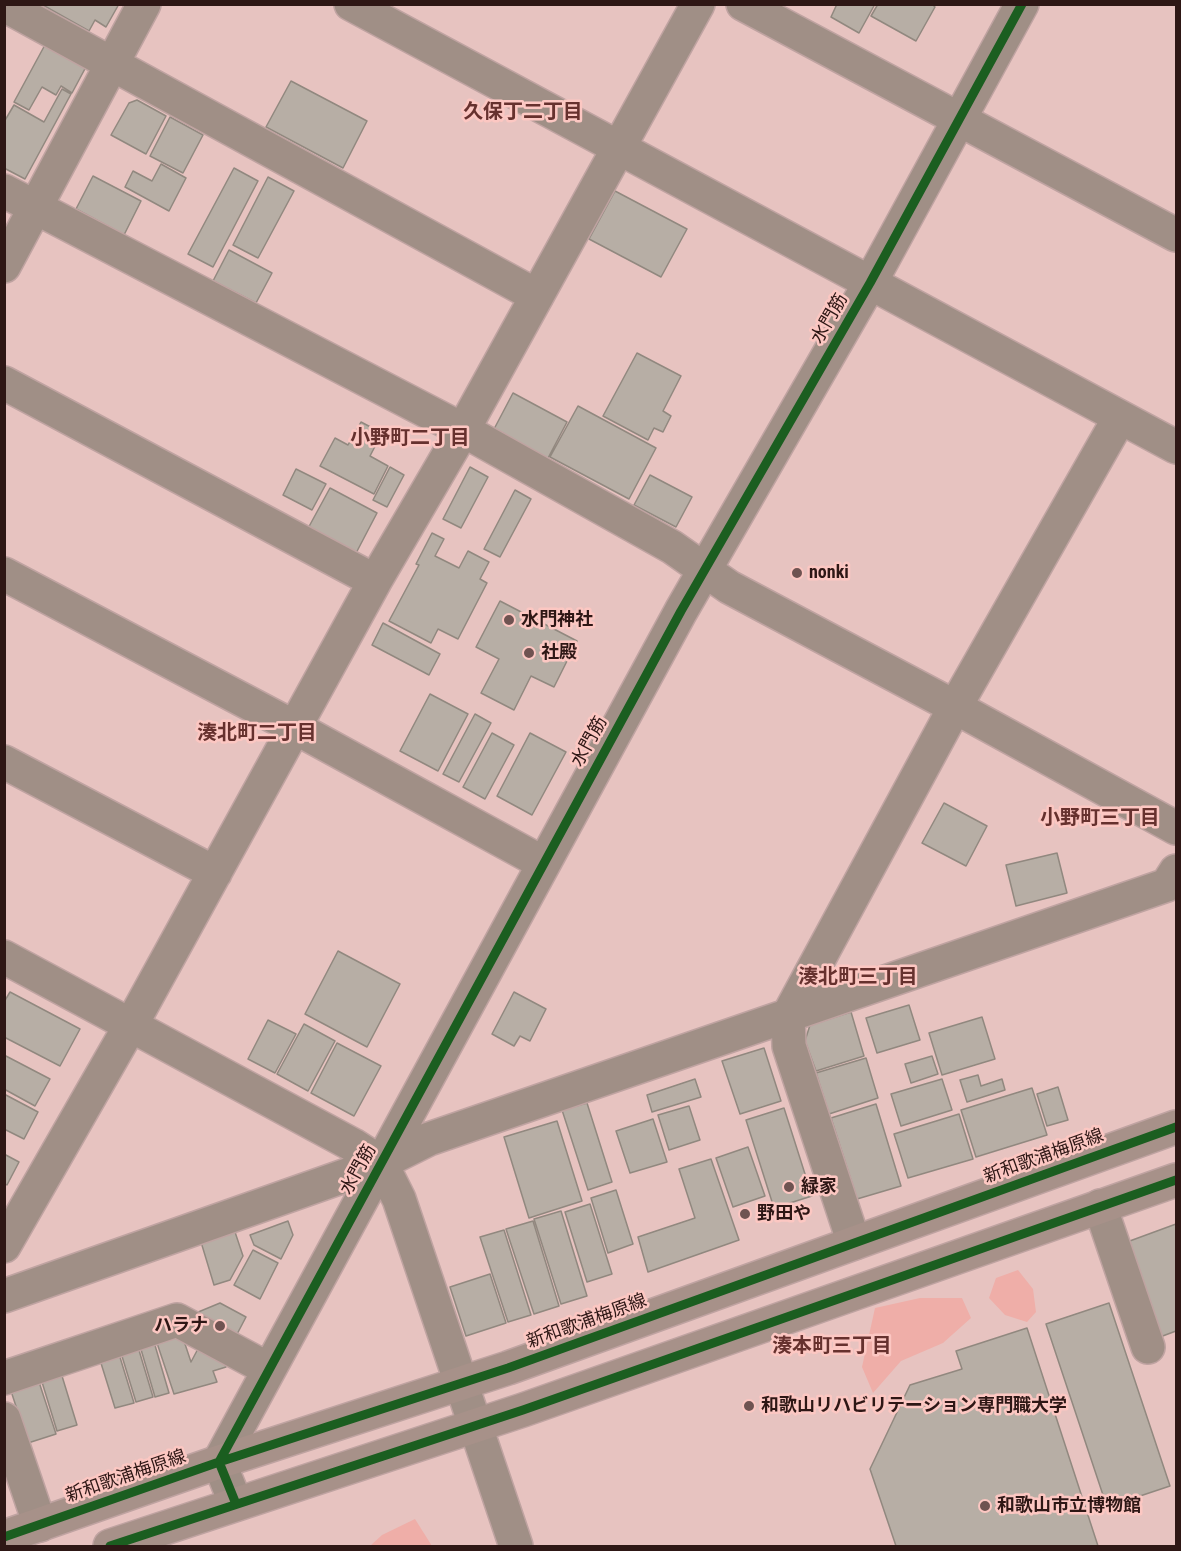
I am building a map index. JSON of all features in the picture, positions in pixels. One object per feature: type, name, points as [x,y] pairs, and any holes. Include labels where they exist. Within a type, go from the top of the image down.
[{"type":"main road","name":"新和歌浦梅原線","points":[[4,1537],[219,1462],[508,1368],[1176,1127]]},
{"type":"main road","points":[[110,1546],[475,1425],[1176,1180]]},
{"type":"street","points":[[4,266],[144,4]]},
{"type":"street","points":[[351,4],[619,150],[1176,447]]},
{"type":"street","points":[[4,1246],[132,1025],[294,727],[375,581],[463,430],[698,4]]},
{"type":"street","points":[[743,4],[1176,235]]},
{"type":"street","name":"水門筋","points":[[219,1462],[704,570],[870,283],[1022,4]]},
{"type":"street","points":[[4,5],[537,296]]},
{"type":"street","points":[[4,191],[463,430],[672,547],[729,587],[1176,828]]},
{"type":"street","points":[[4,383],[375,581]]},
{"type":"street","points":[[854,1243],[789,1046],[788,1016],[955,707],[1120,417]]},
{"type":"street","points":[[4,574],[294,727],[543,863]]},
{"type":"street","points":[[4,762],[214,873]]},
{"type":"street","points":[[4,1296],[381,1163],[429,1139],[1167,885],[1176,871]]},
{"type":"street","points":[[4,957],[353,1145],[381,1163],[399,1199],[516,1546]]},
{"type":"street","points":[[1100,1206],[1148,1347]]},
{"type":"street","points":[[4,1378],[177,1320],[268,1369]]},
{"type":"street","points":[[4,1419],[40,1525]]},
{"type":"street","points":[[219,1462],[236,1504]]},
{"type":"shaded area","points":[[1018,1270],[1033,1289],[1036,1312],[1027,1322],[1005,1315],[989,1298],[996,1278]]},
{"type":"shaded area","points":[[920,1298],[962,1298],[971,1318],[943,1343],[901,1361],[873,1393],[862,1367],[875,1308]]},
{"type":"shaded area","points":[[415,1519],[432,1546],[370,1546],[382,1535]]},
{"type":"building","points":[[41,4],[119,4],[106,27],[95,20],[89,31]]},
{"type":"building","points":[[837,4],[875,4],[859,33],[831,17]]},
{"type":"building","points":[[878,4],[932,4],[935,7],[916,41],[871,16]]},
{"type":"building","points":[[46,43],[87,65],[72,93],[61,86],[56,95],[42,87],[29,110],[14,102]]},
{"type":"building","points":[[291,81],[367,121],[343,168],[266,127]]},
{"type":"building","points":[[62,89],[71,94],[25,179],[4,168],[4,122],[14,105],[44,122]]},
{"type":"building","points":[[137,100],[166,116],[146,154],[111,135],[129,103]]},
{"type":"building","points":[[170,117],[203,135],[183,173],[150,156]]},
{"type":"building","points":[[161,164],[186,178],[169,211],[125,187],[133,171],[152,181]]},
{"type":"building","points":[[234,168],[258,181],[213,267],[188,254]]},
{"type":"building","points":[[93,176],[141,201],[124,235],[76,209]]},
{"type":"building","points":[[268,177],[294,191],[258,258],[233,245]]},
{"type":"building","points":[[615,191],[687,229],[661,277],[589,239]]},
{"type":"building","points":[[229,250],[272,273],[256,303],[213,281]]},
{"type":"building","points":[[637,353],[681,376],[663,411],[671,416],[663,432],[654,428],[648,440],[603,416]]},
{"type":"building","points":[[513,393],[567,422],[547,460],[493,431]]},
{"type":"building","points":[[578,406],[656,448],[629,499],[550,457]]},
{"type":"building","points":[[361,422],[382,433],[370,456],[388,466],[374,494],[320,466],[335,438],[348,445]]},
{"type":"building","points":[[390,467],[404,475],[387,507],[373,500]]},
{"type":"building","points":[[470,467],[488,477],[461,528],[443,519]]},
{"type":"building","points":[[296,469],[326,484],[312,510],[283,495]]},
{"type":"building","points":[[650,475],[692,497],[676,527],[634,505]]},
{"type":"building","points":[[330,488],[377,513],[354,557],[306,532]]},
{"type":"building","points":[[515,490],[531,499],[500,557],[484,549]]},
{"type":"building","points":[[432,533],[444,539],[435,556],[459,568],[468,551],[489,562],[480,579],[487,583],[458,639],[438,629],[431,643],[389,621],[419,565],[416,564]]},
{"type":"building","name":"社殿","points":[[500,601],[577,641],[554,687],[531,676],[514,710],[481,693],[499,659],[476,647]]},
{"type":"building","points":[[383,623],[440,654],[429,675],[372,645]]},
{"type":"building","points":[[430,694],[468,714],[438,771],[400,751]]},
{"type":"building","points":[[475,714],[491,723],[459,782],[443,774]]},
{"type":"building","points":[[492,733],[514,745],[485,799],[463,787]]},
{"type":"building","points":[[530,733],[566,752],[532,815],[497,796]]},
{"type":"building","points":[[944,803],[987,826],[966,866],[922,843]]},
{"type":"building","points":[[1057,853],[1067,893],[1016,906],[1006,865]]},
{"type":"building","points":[[338,951],[400,984],[367,1047],[305,1014]]},
{"type":"building","points":[[10,992],[80,1029],[60,1066],[4,1037],[4,1002]]},
{"type":"building","points":[[514,992],[546,1009],[530,1041],[520,1036],[514,1046],[492,1034]]},
{"type":"building","points":[[909,1005],[920,1040],[877,1053],[866,1018]]},
{"type":"building","points":[[851,1012],[864,1056],[816,1071],[805,1041],[810,1025]]},
{"type":"building","points":[[982,1017],[995,1059],[942,1075],[929,1033]]},
{"type":"building","points":[[268,1020],[296,1034],[275,1073],[248,1059]]},
{"type":"building","points":[[304,1024],[335,1041],[308,1091],[277,1074]]},
{"type":"building","points":[[337,1043],[381,1066],[354,1116],[311,1093]]},
{"type":"building","points":[[764,1048],[781,1101],[740,1114],[722,1061]]},
{"type":"building","points":[[4,1055],[50,1079],[35,1106],[4,1089]]},
{"type":"building","points":[[932,1056],[938,1074],[911,1083],[905,1064]]},
{"type":"building","points":[[866,1058],[878,1098],[829,1114],[816,1073]]},
{"type":"building","points":[[978,1075],[981,1086],[1002,1079],[1005,1090],[967,1102],[960,1080]]},
{"type":"building","points":[[695,1079],[701,1097],[652,1112],[647,1095]]},
{"type":"building","points":[[942,1079],[952,1110],[901,1126],[891,1094]]},
{"type":"building","points":[[1058,1087],[1068,1120],[1047,1126],[1037,1094]]},
{"type":"building","points":[[1032,1088],[1047,1135],[976,1157],[961,1110]]},
{"type":"building","points":[[4,1094],[38,1112],[24,1139],[4,1129]]},
{"type":"building","points":[[587,1103],[612,1182],[588,1190],[562,1110]]},
{"type":"building","points":[[876,1104],[901,1186],[857,1199],[831,1118]]},
{"type":"building","points":[[689,1106],[700,1140],[669,1150],[658,1115]]},
{"type":"building","points":[[784,1108],[812,1196],[774,1208],[746,1120]]},
{"type":"building","points":[[959,1114],[973,1159],[908,1178],[894,1134]]},
{"type":"building","points":[[653,1119],[667,1162],[630,1173],[616,1131]]},
{"type":"building","points":[[557,1121],[582,1201],[529,1218],[504,1137]]},
{"type":"building","points":[[748,1147],[765,1196],[733,1207],[716,1158]]},
{"type":"building","points":[[4,1154],[19,1162],[7,1185],[4,1183]]},
{"type":"building","points":[[711,1159],[739,1240],[648,1272],[638,1237],[695,1218],[679,1169]]},
{"type":"building","points":[[616,1190],[633,1244],[608,1253],[591,1198]]},
{"type":"building","points":[[590,1204],[612,1274],[587,1282],[565,1212]]},
{"type":"building","points":[[561,1211],[587,1296],[561,1304],[534,1219]]},
{"type":"building","points":[[288,1221],[293,1235],[281,1259],[254,1245],[250,1235]]},
{"type":"building","points":[[533,1221],[559,1306],[534,1314],[506,1229]]},
{"type":"building","points":[[1176,1224],[1176,1331],[1160,1337],[1127,1242]]},
{"type":"building","points":[[504,1230],[531,1315],[508,1322],[480,1237]]},
{"type":"building","points":[[235,1232],[243,1256],[230,1280],[214,1285],[201,1242]]},
{"type":"building","points":[[253,1250],[278,1263],[260,1299],[234,1285]]},
{"type":"building","points":[[490,1274],[506,1323],[466,1336],[450,1287]]},
{"type":"building","points":[[220,1303],[246,1317],[235,1338],[191,1315]]},
{"type":"building","points":[[1109,1303],[1170,1486],[1107,1507],[1046,1324]]},
{"type":"building","points":[[1027,1328],[1098,1546],[896,1546],[870,1469],[910,1385],[962,1369],[956,1351]]},
{"type":"building","points":[[180,1329],[191,1362],[200,1345],[223,1357],[226,1367],[213,1371],[217,1382],[174,1394],[155,1337]]},
{"type":"building","points":[[154,1342],[169,1393],[155,1397],[140,1346]]},
{"type":"building","points":[[138,1347],[153,1397],[136,1402],[121,1353]]},
{"type":"building","points":[[119,1354],[134,1403],[115,1408],[100,1360]]},
{"type":"building","points":[[62,1376],[77,1425],[57,1431],[42,1382]]},
{"type":"building","points":[[39,1382],[56,1434],[28,1443],[11,1391]]},
{"type":"cycle path","points":[[236,1504],[219,1462],[681,611],[870,283],[1022,4]]},
{"type":"cycle path","points":[[4,1537],[219,1462],[508,1368],[1176,1127]]},
{"type":"cycle path","points":[[110,1546],[523,1410],[1176,1180]]},
{"type":"place","name":"nonki","points":[[797,573]]},
{"type":"place","name":"水門神社","points":[[509,620]]},
{"type":"place","name":"社殿","points":[[529,653]]},
{"type":"place","name":"緑家","points":[[789,1187]]},
{"type":"place","name":"野田や","points":[[745,1214]]},
{"type":"place","name":"ハラナ","points":[[220,1326]]},
{"type":"place","name":"和歌山リハビリテーション専門職大学","points":[[749,1406]]},
{"type":"place","name":"和歌山市立博物館","points":[[985,1506]]},
{"type":"district","name":"久保丁二丁目","points":[[523,113]]},
{"type":"district","name":"小野町二丁目","points":[[410,439]]},
{"type":"district","name":"湊北町二丁目","points":[[257,734]]},
{"type":"district","name":"小野町三丁目","points":[[1100,819]]},
{"type":"district","name":"湊北町三丁目","points":[[858,978]]},
{"type":"district","name":"湊本町三丁目","points":[[832,1347]]}]
